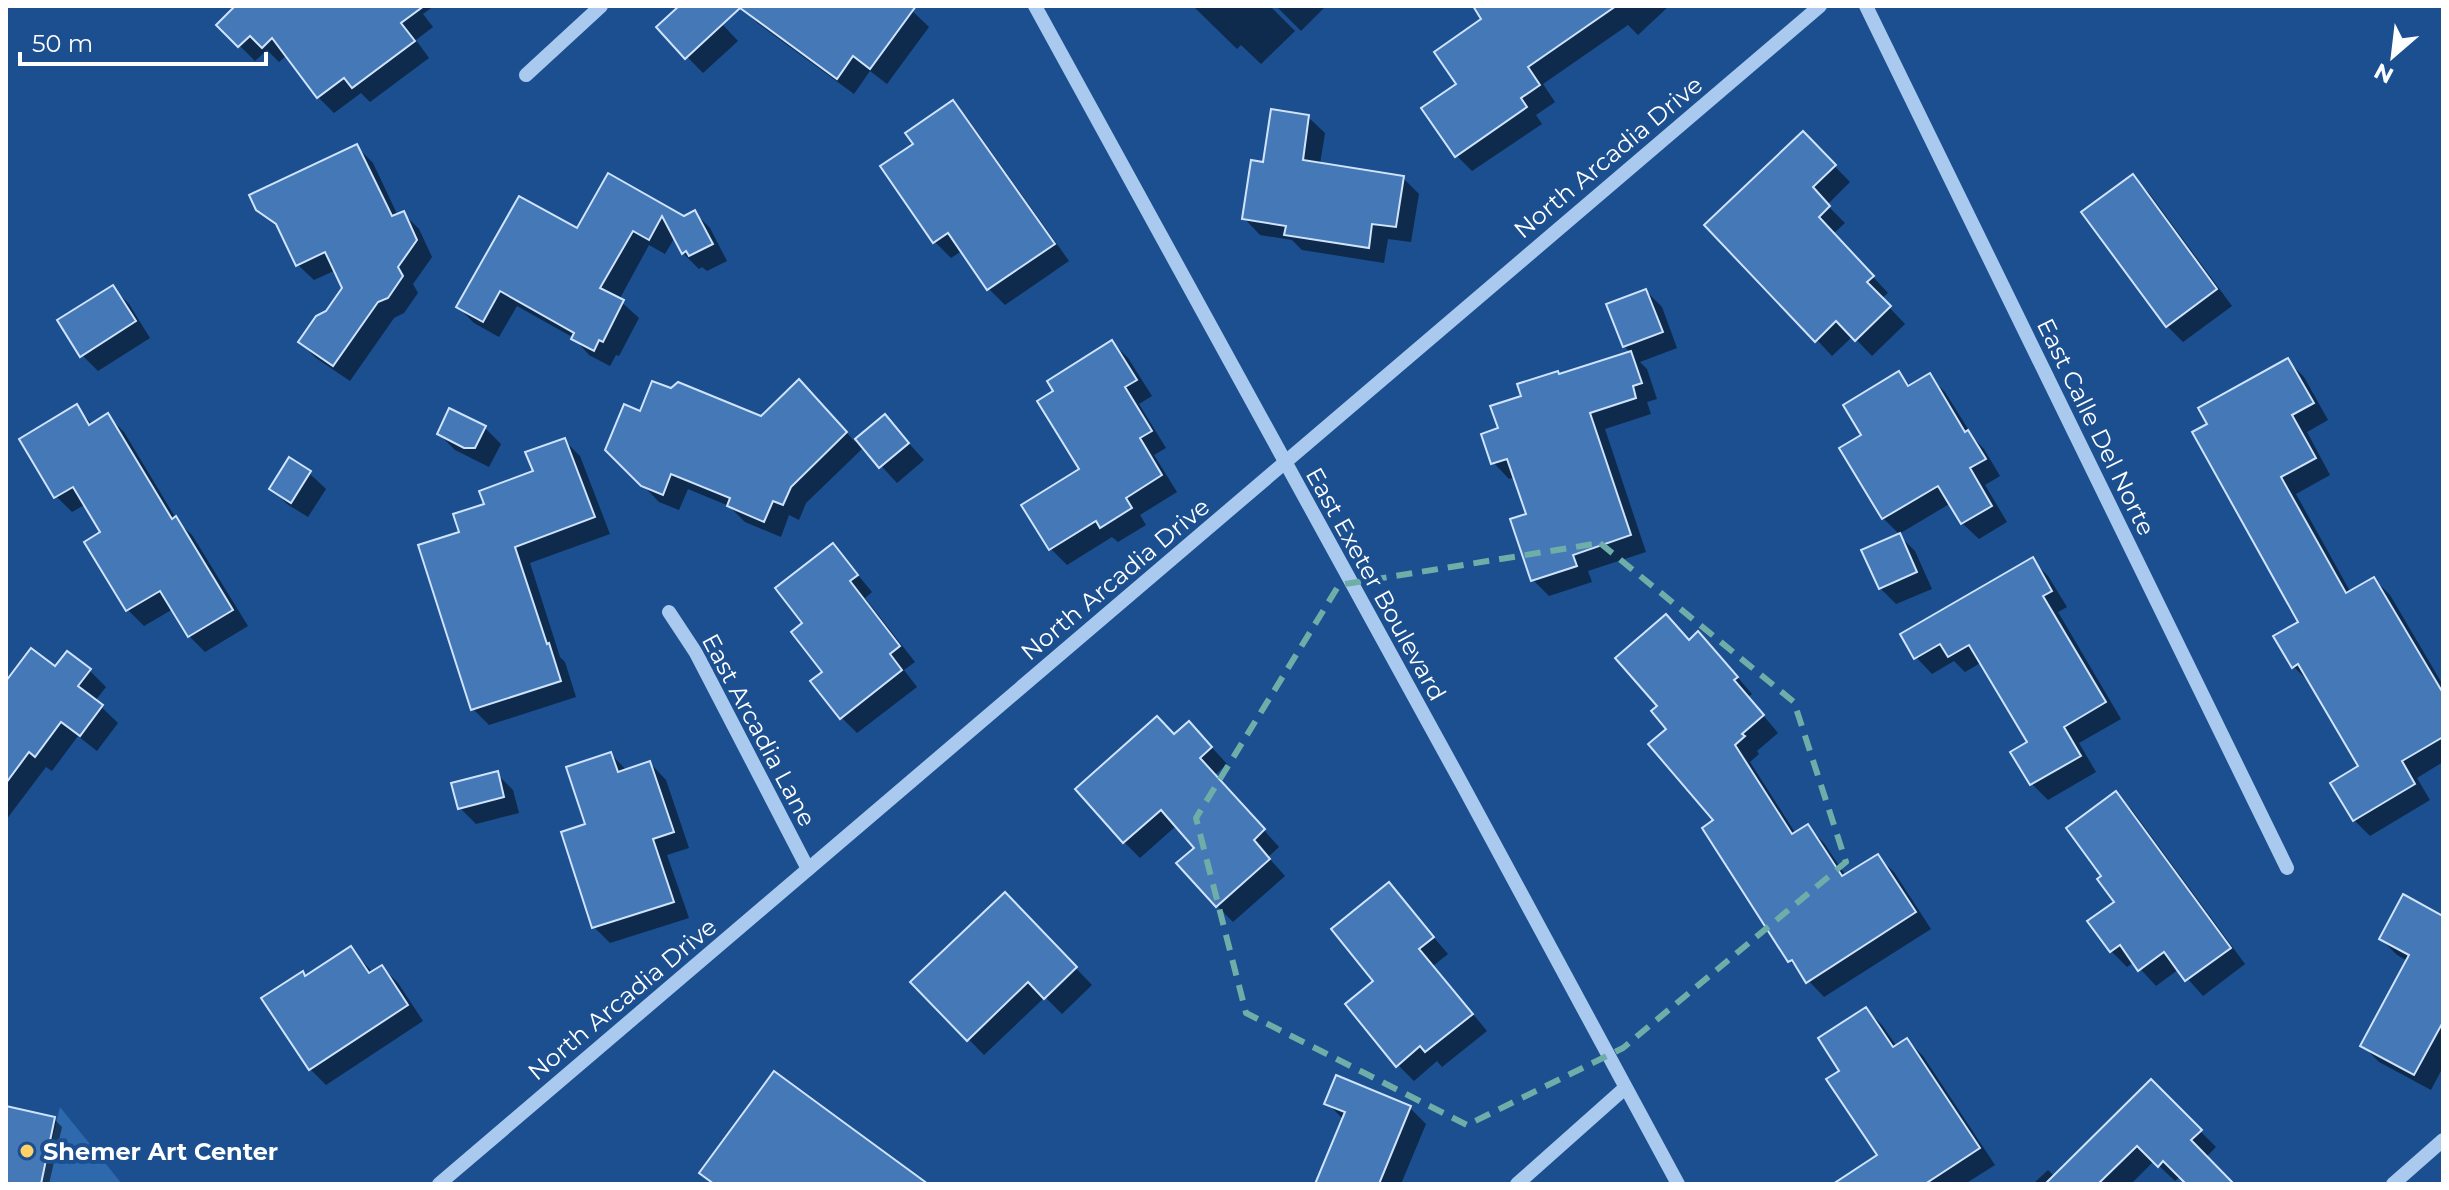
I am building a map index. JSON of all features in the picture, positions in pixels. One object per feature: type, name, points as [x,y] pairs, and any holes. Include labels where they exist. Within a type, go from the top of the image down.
[{"type":"street","points":[[526,75],[601,6]]},
{"type":"street","name":"East Exeter Boulevard","points":[[1035,6],[1678,1184]]},
{"type":"street","name":"North Arcadia Drive","points":[[439,1184],[1820,6]]},
{"type":"street","name":"East Calle Del Norte","points":[[1866,6],[2287,868]]},
{"type":"street","name":"East Arcadia Lane","points":[[669,612],[696,653],[808,869]]},
{"type":"street","points":[[1517,1184],[1625,1088]]},
{"type":"street","points":[[2393,1184],[2443,1140]]},
{"type":"highlighted area","points":[[1600,543],[1794,702],[1846,862],[1623,1048],[1467,1125],[1246,1013],[1196,818],[1339,585]]},
{"type":"shaded area","points":[[60,1107],[122,1184],[42,1184]]},
{"type":"building","points":[[235,6],[424,6],[401,23],[415,41],[352,88],[344,78],[317,98],[272,38],[262,48],[250,36],[238,47],[216,25]]},
{"type":"building","points":[[679,6],[916,6],[870,69],[853,56],[837,79],[740,8],[685,59],[656,27]]},
{"type":"building","points":[[1473,6],[1616,6],[1528,67],[1540,85],[1521,98],[1527,107],[1455,157],[1421,108],[1456,84],[1434,52],[1481,19]]},
{"type":"building","points":[[953,100],[1055,244],[987,290],[948,233],[933,243],[880,166],[913,144],[905,133]]},
{"type":"building","points":[[1271,109],[1309,115],[1303,160],[1404,176],[1396,227],[1372,224],[1369,248],[1284,235],[1286,226],[1242,219],[1251,160],[1263,162]]},
{"type":"building","points":[[1803,131],[1836,165],[1813,187],[1830,206],[1819,217],[1874,276],[1867,282],[1891,306],[1855,341],[1836,321],[1815,342],[1704,225]]},
{"type":"building","points":[[357,144],[392,216],[404,211],[417,240],[398,267],[403,276],[388,298],[378,302],[333,366],[298,342],[316,316],[326,311],[342,288],[325,252],[296,266],[276,224],[256,210],[249,195]]},
{"type":"building","points":[[608,173],[684,216],[695,210],[713,244],[689,256],[686,251],[682,254],[662,216],[649,240],[633,231],[600,288],[624,300],[603,342],[599,340],[594,351],[571,339],[574,333],[500,291],[483,322],[456,307],[519,196],[577,228]]},
{"type":"building","points":[[2133,174],[2217,289],[2166,327],[2081,212]]},
{"type":"building","points":[[113,285],[136,321],[80,357],[57,320]]},
{"type":"building","points":[[1646,289],[1663,332],[1623,347],[1606,304]]},
{"type":"building","points":[[1112,340],[1137,380],[1125,387],[1152,431],[1140,438],[1162,475],[1126,498],[1132,508],[1100,528],[1096,521],[1049,550],[1021,505],[1079,469],[1037,401],[1053,391],[1047,381]]},
{"type":"building","points":[[1631,351],[1642,383],[1633,386],[1636,398],[1590,413],[1631,535],[1573,555],[1577,566],[1531,581],[1510,519],[1526,514],[1507,459],[1491,464],[1481,434],[1498,428],[1490,406],[1521,396],[1517,384]]},
{"type":"building","points":[[2288,358],[2314,403],[2292,415],[2316,458],[2281,477],[2346,593],[2374,577],[2443,693],[2443,737],[2402,761],[2415,784],[2353,821],[2330,783],[2358,766],[2298,664],[2292,668],[2273,636],[2298,622],[2192,432],[2207,424],[2198,408]]},
{"type":"building","points":[[1899,371],[1908,386],[1930,373],[1965,432],[1968,430],[1986,459],[1970,468],[1992,506],[1961,524],[1938,486],[1882,519],[1839,448],[1861,435],[1843,405]]},
{"type":"building","points":[[799,379],[847,432],[791,487],[783,505],[773,501],[764,522],[727,506],[730,498],[671,474],[663,495],[641,486],[605,450],[624,404],[640,411],[652,381],[671,388],[678,382],[761,416]]},
{"type":"building","points":[[77,404],[89,425],[108,413],[172,519],[176,516],[233,610],[188,637],[160,591],[126,611],[84,542],[100,532],[73,487],[54,498],[19,439]]},
{"type":"building","points":[[449,408],[486,426],[475,448],[464,448],[437,434]]},
{"type":"building","points":[[885,414],[909,443],[879,468],[855,439]]},
{"type":"building","points":[[565,438],[595,517],[515,547],[561,681],[471,710],[418,545],[459,532],[453,514],[484,504],[479,491],[533,471],[525,452]]},
{"type":"building","points":[[289,457],[311,471],[291,503],[269,489]]},
{"type":"building","points":[[1900,533],[1917,572],[1879,589],[1861,550]]},
{"type":"building","points":[[833,543],[858,575],[850,581],[900,646],[890,654],[902,670],[840,719],[810,681],[822,672],[791,632],[802,623],[775,588]]},
{"type":"building","points":[[2033,557],[2052,591],[2043,596],[2106,702],[2064,727],[2081,756],[2030,785],[2010,752],[2027,742],[1969,645],[1948,657],[1940,644],[1914,659],[1900,634]]},
{"type":"building","points":[[1666,614],[1689,640],[1698,631],[1738,677],[1734,680],[1764,715],[1742,734],[1745,736],[1735,745],[1792,834],[1808,824],[1842,876],[1878,854],[1916,912],[1806,983],[1792,960],[1788,962],[1702,828],[1713,820],[1648,744],[1666,729],[1651,711],[1657,706],[1615,658]]},
{"type":"building","points":[[31,648],[55,666],[67,651],[91,669],[78,686],[103,705],[80,736],[61,722],[35,757],[29,752],[6,783],[6,681]]},
{"type":"building","points":[[1157,716],[1174,734],[1189,721],[1212,747],[1200,758],[1265,829],[1254,840],[1270,859],[1216,907],[1176,863],[1194,848],[1161,810],[1123,843],[1075,789]]},
{"type":"building","points":[[611,752],[618,772],[650,761],[674,832],[653,839],[674,902],[592,928],[561,832],[585,824],[566,767]]},
{"type":"building","points":[[498,771],[504,797],[458,809],[451,783]]},
{"type":"building","points":[[2116,791],[2231,948],[2185,981],[2164,952],[2138,971],[2120,945],[2110,952],[2087,921],[2114,902],[2097,879],[2101,876],[2066,828]]},
{"type":"building","points":[[1389,882],[1434,937],[1419,949],[1473,1014],[1425,1052],[1420,1046],[1396,1067],[1345,1004],[1373,981],[1331,929]]},
{"type":"building","points":[[1005,892],[1077,967],[1044,999],[1028,982],[967,1041],[910,982]]},
{"type":"building","points":[[2403,894],[2443,916],[2443,1022],[2414,1075],[2360,1046],[2409,955],[2379,939]]},
{"type":"building","points":[[351,946],[369,973],[382,965],[408,1005],[309,1070],[261,998],[303,971],[305,976]]},
{"type":"building","points":[[1866,1007],[1893,1047],[1907,1038],[1980,1148],[1925,1184],[1833,1184],[1877,1155],[1826,1079],[1839,1071],[1818,1038]]},
{"type":"building","points":[[774,1071],[928,1184],[714,1184],[699,1173]]},
{"type":"building","points":[[1336,1075],[1411,1106],[1379,1184],[1315,1184],[1345,1112],[1324,1104]]},
{"type":"building","points":[[2151,1079],[2202,1130],[2191,1140],[2234,1184],[2186,1184],[2163,1161],[2158,1167],[2137,1146],[2098,1184],[2045,1184]]},
{"type":"building","name":"Shemer Art Center","points":[[6,1106],[55,1117],[41,1184],[6,1184]]},
{"type":"place","name":"Shemer Art Center","points":[[27,1151]]}]
